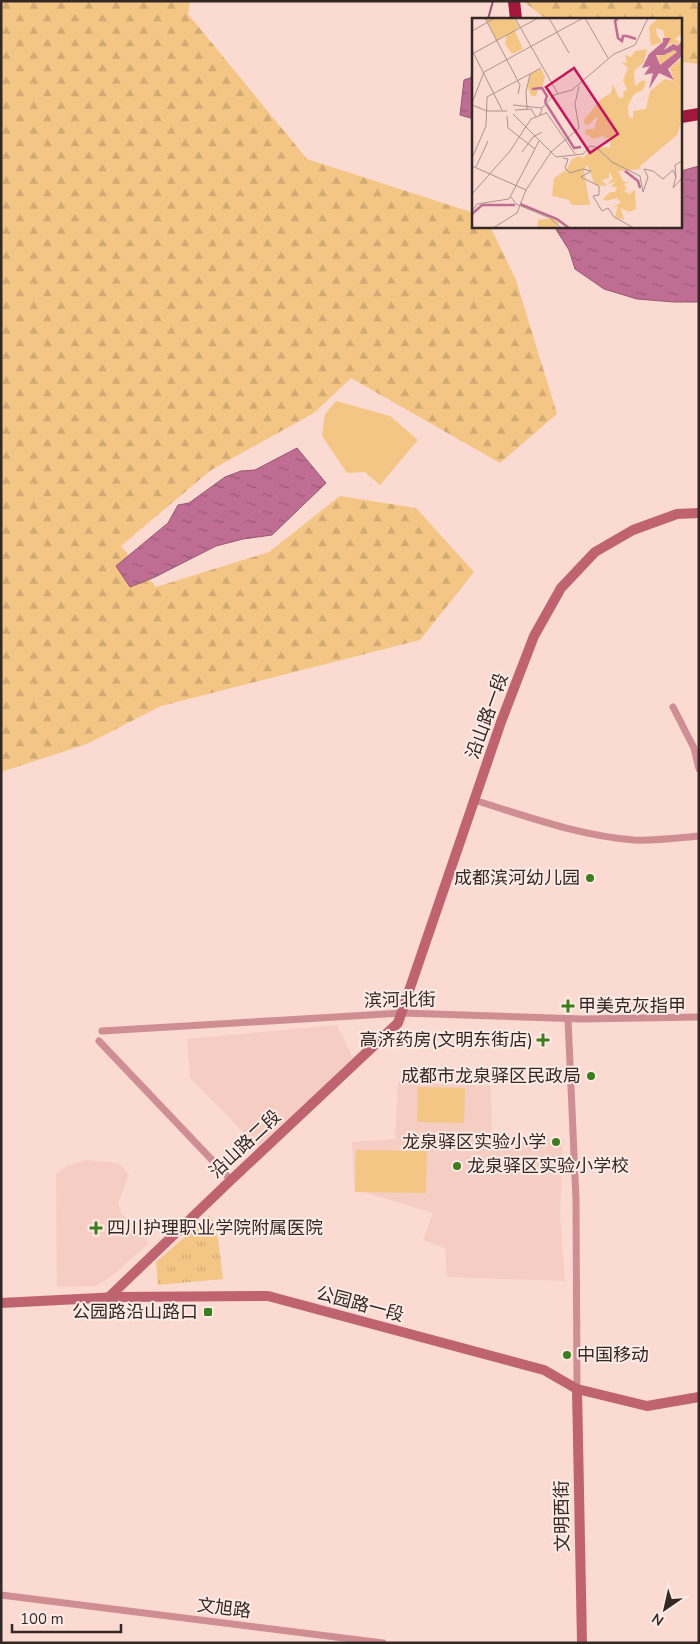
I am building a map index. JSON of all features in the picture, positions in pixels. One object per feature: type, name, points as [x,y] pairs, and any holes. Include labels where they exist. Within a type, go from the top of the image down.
[{"type":"highway","points":[[514,1],[516,18]]},
{"type":"highway","points":[[682,117],[699,114]]},
{"type":"street","name":"沿山路一段","points":[[402,1013],[501,722],[534,636],[561,588],[595,552],[633,530],[677,514],[699,513]]},
{"type":"street","points":[[673,707],[694,748],[699,769]]},
{"type":"street","points":[[474,800],[572,830],[634,840],[699,836]]},
{"type":"street","name":"滨河北街","points":[[102,1031],[402,1013],[568,1019],[699,1017]]},
{"type":"street","name":"沿山路二段","points":[[108,1297],[398,1023],[402,1013]]},
{"type":"street","points":[[568,1019],[576,1200],[577,1388]]},
{"type":"street","points":[[99,1041],[231,1180]]},
{"type":"street","name":"公园路一段","points":[[1,1303],[108,1297],[268,1296],[544,1370],[577,1388],[647,1406],[699,1397]]},
{"type":"street","name":"文明西街","points":[[577,1388],[582,1643]]},
{"type":"street","name":"文旭路","points":[[1,1595],[383,1643]]},
{"type":"shaded area","points":[[337,1025],[353,1058],[258,1147],[190,1078],[187,1039]]},
{"type":"shaded area","name":"龙泉驿区实验小学校","points":[[398,1082],[491,1086],[492,1138],[563,1139],[560,1215],[565,1281],[447,1277],[445,1248],[423,1240],[433,1213],[354,1189],[352,1142],[395,1139]]},
{"type":"shaded area","name":"四川护理职业学院附属医院","points":[[86,1160],[119,1163],[129,1175],[118,1203],[121,1213],[149,1243],[113,1275],[96,1286],[57,1287],[56,1174],[67,1166]]},
{"type":"green space","points":[[1,1],[190,1],[188,14],[307,159],[472,212],[472,228],[491,228],[516,280],[557,414],[500,463],[351,378],[314,413],[211,470],[121,546],[156,587],[269,552],[340,496],[416,508],[474,572],[420,640],[161,706],[87,744],[1,772]]},
{"type":"green space","points":[[523,1],[699,1],[699,64],[682,62],[682,18],[545,18]]},
{"type":"green space","points":[[336,401],[390,416],[418,440],[380,485],[365,472],[347,473],[322,436],[325,414]]},
{"type":"green space","points":[[418,1087],[465,1088],[464,1123],[417,1122]]},
{"type":"green space","points":[[356,1150],[427,1151],[426,1193],[355,1192]]},
{"type":"green space","points":[[210,1215],[218,1239],[223,1279],[158,1285],[156,1262]]},
{"type":"water","points":[[472,79],[472,118],[460,115],[464,80]]},
{"type":"water","points":[[699,166],[699,302],[637,299],[604,289],[575,269],[569,250],[556,228],[682,228],[682,171]]},
{"type":"water","points":[[297,448],[326,483],[272,535],[243,539],[216,546],[155,577],[130,587],[116,566],[168,523],[178,505],[189,503],[225,477],[241,471],[255,470]]},
{"type":"waterway","points":[[488,18],[493,1]]},
{"type":"place","name":"成都滨河幼儿园","points":[[590,878]]},
{"type":"place","name":"甲美克灰指甲","points":[[568,1006]]},
{"type":"place","name":"高济药房(文明东街店)","points":[[543,1040]]},
{"type":"place","name":"成都市龙泉驿区民政局","points":[[591,1076]]},
{"type":"place","name":"龙泉驿区实验小学","points":[[556,1142]]},
{"type":"place","name":"龙泉驿区实验小学校","points":[[457,1166]]},
{"type":"place","name":"四川护理职业学院附属医院","points":[[96,1228]]},
{"type":"place","name":"公园路沿山路口","points":[[208,1312]]},
{"type":"place","name":"中国移动","points":[[567,1355]]}]
